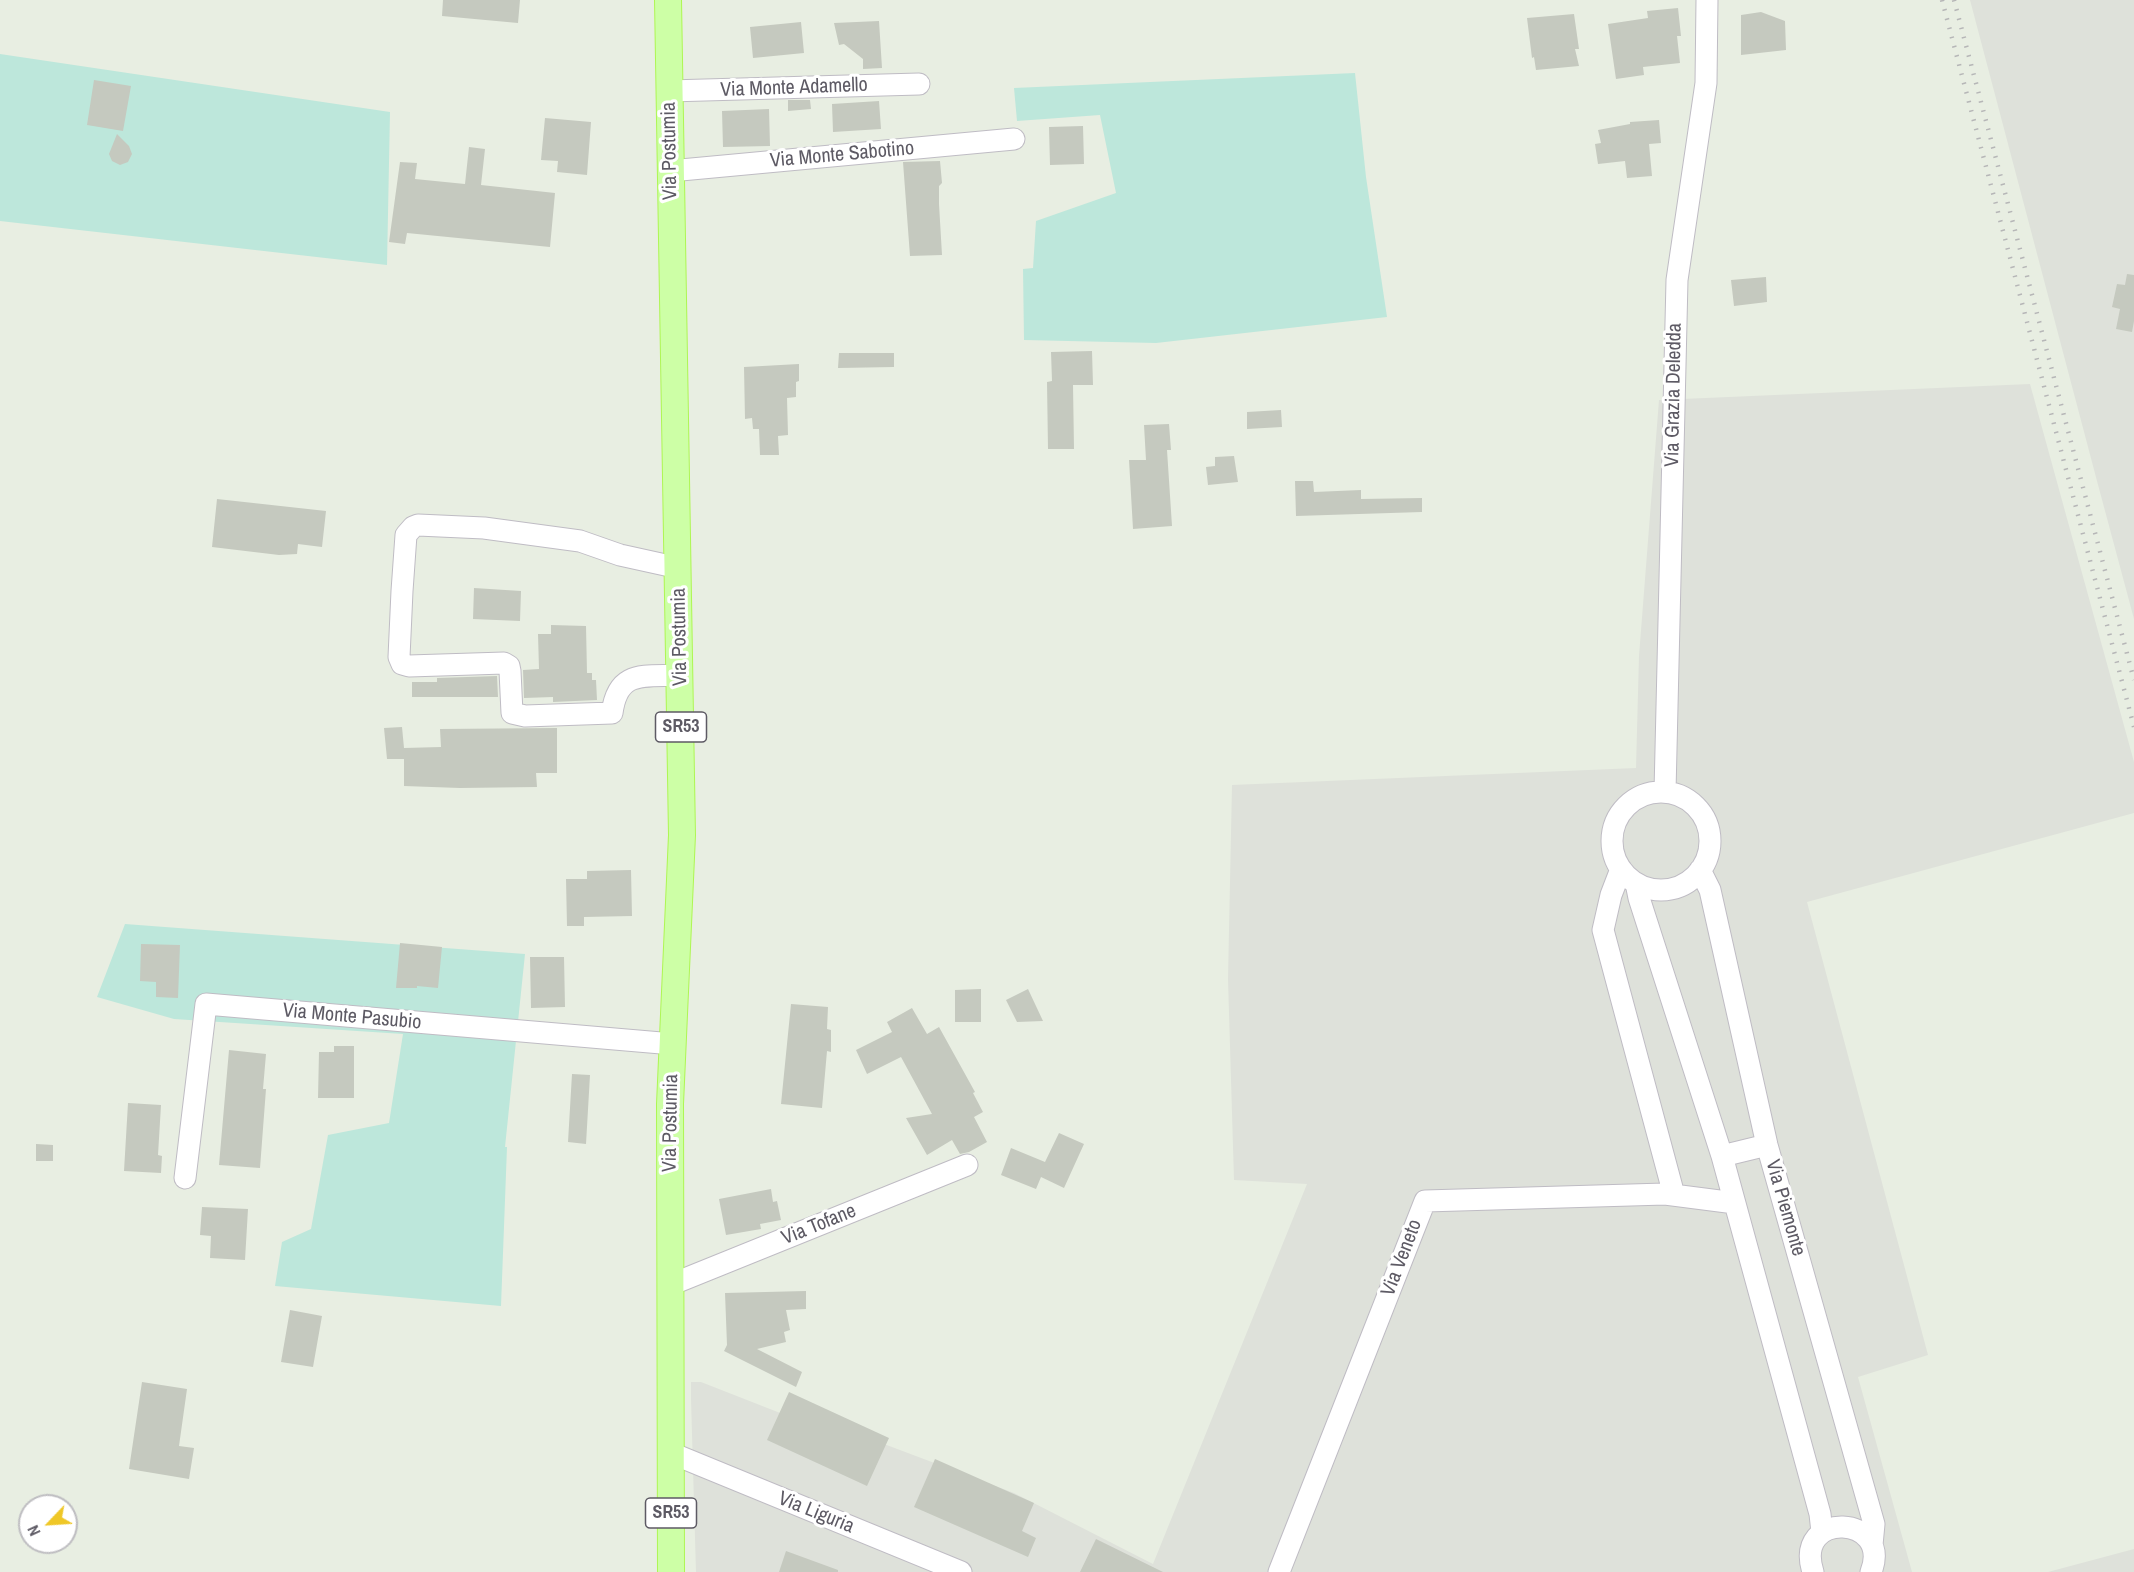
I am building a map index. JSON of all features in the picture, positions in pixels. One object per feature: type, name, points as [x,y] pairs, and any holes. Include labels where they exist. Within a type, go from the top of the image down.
[{"type":"main road","name":"Via Postumia","points":[[668,0],[682,835],[670,1104],[671,1453]]},
{"type":"main road","name":"SR53","points":[[671,1453],[671,1572]]},
{"type":"street","name":"Via Grazia Deledda","points":[[1665,792],[1677,280],[1706,83],[1707,0]]},
{"type":"street","name":"Via Monte Adamello","points":[[669,91],[920,84]]},
{"type":"street","name":"Via Monte Sabotino","points":[[670,171],[1014,139]]},
{"type":"street","points":[[679,568],[620,555],[580,541],[484,528],[418,525],[406,535],[399,657],[402,664],[410,666],[504,663],[510,671],[512,713],[518,716],[612,713],[616,692],[626,682],[635,677],[680,675]]},
{"type":"street","points":[[1628,876],[1656,889],[1677,887],[1690,880],[1700,870],[1707,857],[1710,842],[1708,828],[1702,814],[1692,803],[1680,795],[1665,792],[1650,793],[1635,799],[1623,809],[1615,823],[1612,839],[1614,855],[1639,898],[1722,1156],[1816,1502],[1822,1532]]},
{"type":"street","name":"Via Piemonte","points":[[1700,870],[1710,890],[1767,1144],[1874,1524],[1872,1545],[1874,1555],[1871,1572]]},
{"type":"street","points":[[1628,876],[1611,895],[1603,930],[1674,1195]]},
{"type":"street","name":"Via Monte Pasubio","points":[[185,1178],[206,1004],[673,1044]]},
{"type":"street","points":[[1722,1156],[1767,1144]]},
{"type":"street","name":"Via Tofane","points":[[670,1285],[968,1165]]},
{"type":"street","name":"Via Veneto","points":[[1279,1572],[1425,1201],[1674,1195],[1735,1203]]},
{"type":"street","name":"Via Liguria","points":[[671,1453],[961,1572]]},
{"type":"street","points":[[1813,1572],[1810,1561],[1811,1551],[1815,1540],[1822,1532],[1831,1528],[1850,1527],[1867,1537],[1872,1545]]},
{"type":"shaded area","points":[[1970,0],[2134,0],[2134,619],[2097,481]]},
{"type":"shaded area","points":[[0,54],[390,112],[387,265],[0,221]]},
{"type":"shaded area","points":[[1355,73],[1366,177],[1387,317],[1156,343],[1024,340],[1023,269],[1033,268],[1036,221],[1116,193],[1100,115],[1017,121],[1014,88]]},
{"type":"shaded area","points":[[2030,384],[2134,762],[2134,813],[1807,902],[1928,1355],[1858,1377],[1912,1572],[696,1572],[691,1382],[701,1382],[821,1429],[884,1444],[1014,1493],[1153,1564],[1307,1184],[1234,1180],[1228,979],[1232,785],[1636,768],[1639,656],[1659,400]]},
{"type":"shaded area","points":[[125,924],[525,954],[505,1147],[507,1147],[501,1306],[275,1286],[282,1242],[311,1229],[328,1135],[389,1123],[403,1034],[174,1019],[97,997]]},
{"type":"shaded area","points":[[2134,1549],[2134,1572],[2048,1572]]},
{"type":"building","points":[[443,0],[520,0],[518,23],[442,16]]},
{"type":"building","points":[[1678,8],[1681,36],[1677,36],[1680,63],[1643,67],[1644,75],[1616,79],[1608,24],[1648,18],[1647,11]]},
{"type":"building","points":[[1761,12],[1785,21],[1786,50],[1741,55],[1741,15]]},
{"type":"building","points":[[1574,14],[1579,49],[1575,49],[1579,66],[1536,70],[1534,57],[1532,58],[1527,18]]},
{"type":"building","points":[[879,21],[882,68],[863,69],[863,59],[844,44],[839,45],[834,23]]},
{"type":"building","points":[[801,22],[804,53],[753,58],[750,27]]},
{"type":"building","points":[[94,80],[131,86],[123,131],[87,125]]},
{"type":"building","points":[[788,100],[810,100],[811,109],[788,111]]},
{"type":"building","points":[[879,101],[881,129],[833,132],[832,104]]},
{"type":"building","points":[[769,109],[770,146],[723,147],[722,111]]},
{"type":"building","points":[[545,118],[591,122],[587,175],[557,172],[558,161],[541,160]]},
{"type":"building","points":[[1659,120],[1661,143],[1649,144],[1652,176],[1627,178],[1625,161],[1598,164],[1595,144],[1601,143],[1598,130],[1630,124],[1630,122]]},
{"type":"building","points":[[1083,126],[1084,164],[1050,165],[1049,127]]},
{"type":"building","points":[[117,134],[129,146],[132,154],[128,162],[120,165],[112,161],[109,154]]},
{"type":"building","points":[[469,147],[485,149],[481,185],[555,193],[550,247],[407,233],[405,244],[389,242],[400,162],[417,163],[415,179],[465,184]]},
{"type":"building","points":[[940,161],[942,183],[939,186],[939,204],[942,255],[910,256],[903,162]]},
{"type":"building","points":[[2127,274],[2134,275],[2132,332],[2116,329],[2120,309],[2112,307],[2117,284],[2125,285]]},
{"type":"building","points":[[1766,277],[1767,302],[1734,306],[1731,280]]},
{"type":"building","points":[[1092,351],[1093,385],[1073,385],[1074,449],[1048,449],[1047,382],[1052,381],[1051,352]]},
{"type":"building","points":[[839,353],[894,353],[894,367],[838,368]]},
{"type":"building","points":[[799,364],[796,397],[787,398],[788,435],[778,436],[779,455],[760,455],[759,429],[753,429],[752,418],[745,419],[744,367]]},
{"type":"building","points":[[1281,410],[1282,427],[1247,429],[1247,412]]},
{"type":"building","points":[[1169,424],[1171,450],[1167,450],[1172,526],[1133,529],[1129,460],[1146,460],[1144,425]]},
{"type":"building","points":[[1234,456],[1238,482],[1208,485],[1206,467],[1215,466],[1215,457]]},
{"type":"building","points":[[1295,481],[1313,481],[1314,492],[1361,490],[1361,499],[1422,498],[1422,512],[1296,516]]},
{"type":"building","points":[[217,499],[326,511],[322,547],[298,544],[297,554],[279,555],[212,547]]},
{"type":"building","points":[[474,588],[521,591],[520,621],[473,619]]},
{"type":"building","points":[[551,625],[586,626],[587,673],[592,673],[592,680],[596,680],[597,700],[553,702],[553,697],[524,698],[523,670],[539,669],[538,634],[551,634]]},
{"type":"building","points":[[497,676],[498,697],[412,697],[412,682],[437,682],[437,678]]},
{"type":"building","points":[[402,727],[404,748],[441,747],[440,729],[557,728],[557,773],[536,773],[537,787],[404,786],[404,759],[387,759],[384,728]]},
{"type":"building","points":[[631,870],[632,916],[584,917],[584,926],[567,926],[566,879],[587,879],[587,871]]},
{"type":"building","points":[[400,943],[442,947],[438,988],[417,986],[417,988],[396,988]]},
{"type":"building","points":[[141,944],[180,945],[178,998],[156,997],[156,982],[140,981]]},
{"type":"building","points":[[530,957],[564,957],[565,1007],[531,1008]]},
{"type":"building","points":[[981,989],[981,1022],[955,1022],[955,990]]},
{"type":"building","points":[[1028,989],[1043,1021],[1017,1022],[1006,1000]]},
{"type":"building","points":[[791,1004],[828,1007],[827,1029],[831,1030],[831,1052],[827,1051],[822,1108],[781,1104]]},
{"type":"building","points":[[912,1008],[927,1034],[939,1027],[975,1092],[973,1093],[983,1112],[974,1117],[987,1142],[969,1152],[960,1154],[952,1140],[927,1155],[906,1118],[932,1114],[901,1057],[867,1074],[856,1050],[892,1032],[887,1022]]},
{"type":"building","points":[[334,1046],[354,1046],[354,1098],[318,1098],[319,1052],[334,1052]]},
{"type":"building","points":[[229,1050],[266,1054],[263,1089],[266,1089],[260,1168],[219,1165]]},
{"type":"building","points":[[572,1074],[590,1075],[586,1144],[568,1142]]},
{"type":"building","points":[[128,1103],[161,1105],[158,1155],[162,1156],[161,1173],[124,1171]]},
{"type":"building","points":[[1059,1133],[1084,1144],[1064,1188],[1041,1177],[1036,1189],[1001,1175],[1011,1148],[1045,1162]]},
{"type":"building","points":[[36,1144],[53,1145],[53,1161],[36,1161]]},
{"type":"building","points":[[771,1189],[773,1202],[777,1201],[781,1220],[760,1224],[761,1229],[726,1235],[719,1199]]},
{"type":"building","points":[[202,1207],[248,1209],[245,1260],[210,1258],[211,1236],[200,1235]]},
{"type":"building","points":[[806,1291],[806,1309],[786,1310],[790,1330],[784,1332],[786,1342],[757,1349],[802,1372],[796,1387],[724,1351],[727,1345],[725,1293]]},
{"type":"building","points":[[290,1310],[322,1316],[313,1367],[281,1362]]},
{"type":"building","points":[[142,1382],[187,1389],[179,1446],[194,1448],[189,1479],[129,1469]]},
{"type":"building","points":[[789,1392],[889,1438],[867,1486],[767,1440]]},
{"type":"building","points":[[935,1459],[1034,1503],[1022,1531],[1036,1538],[1028,1557],[914,1507]]},
{"type":"building","points":[[1096,1539],[1163,1572],[1080,1572]]},
{"type":"building","points":[[786,1551],[838,1570],[838,1572],[779,1572]]},
{"type":"railway","points":[[1942,0],[2134,727]]},
{"type":"railway","points":[[1954,0],[2134,680]]}]
